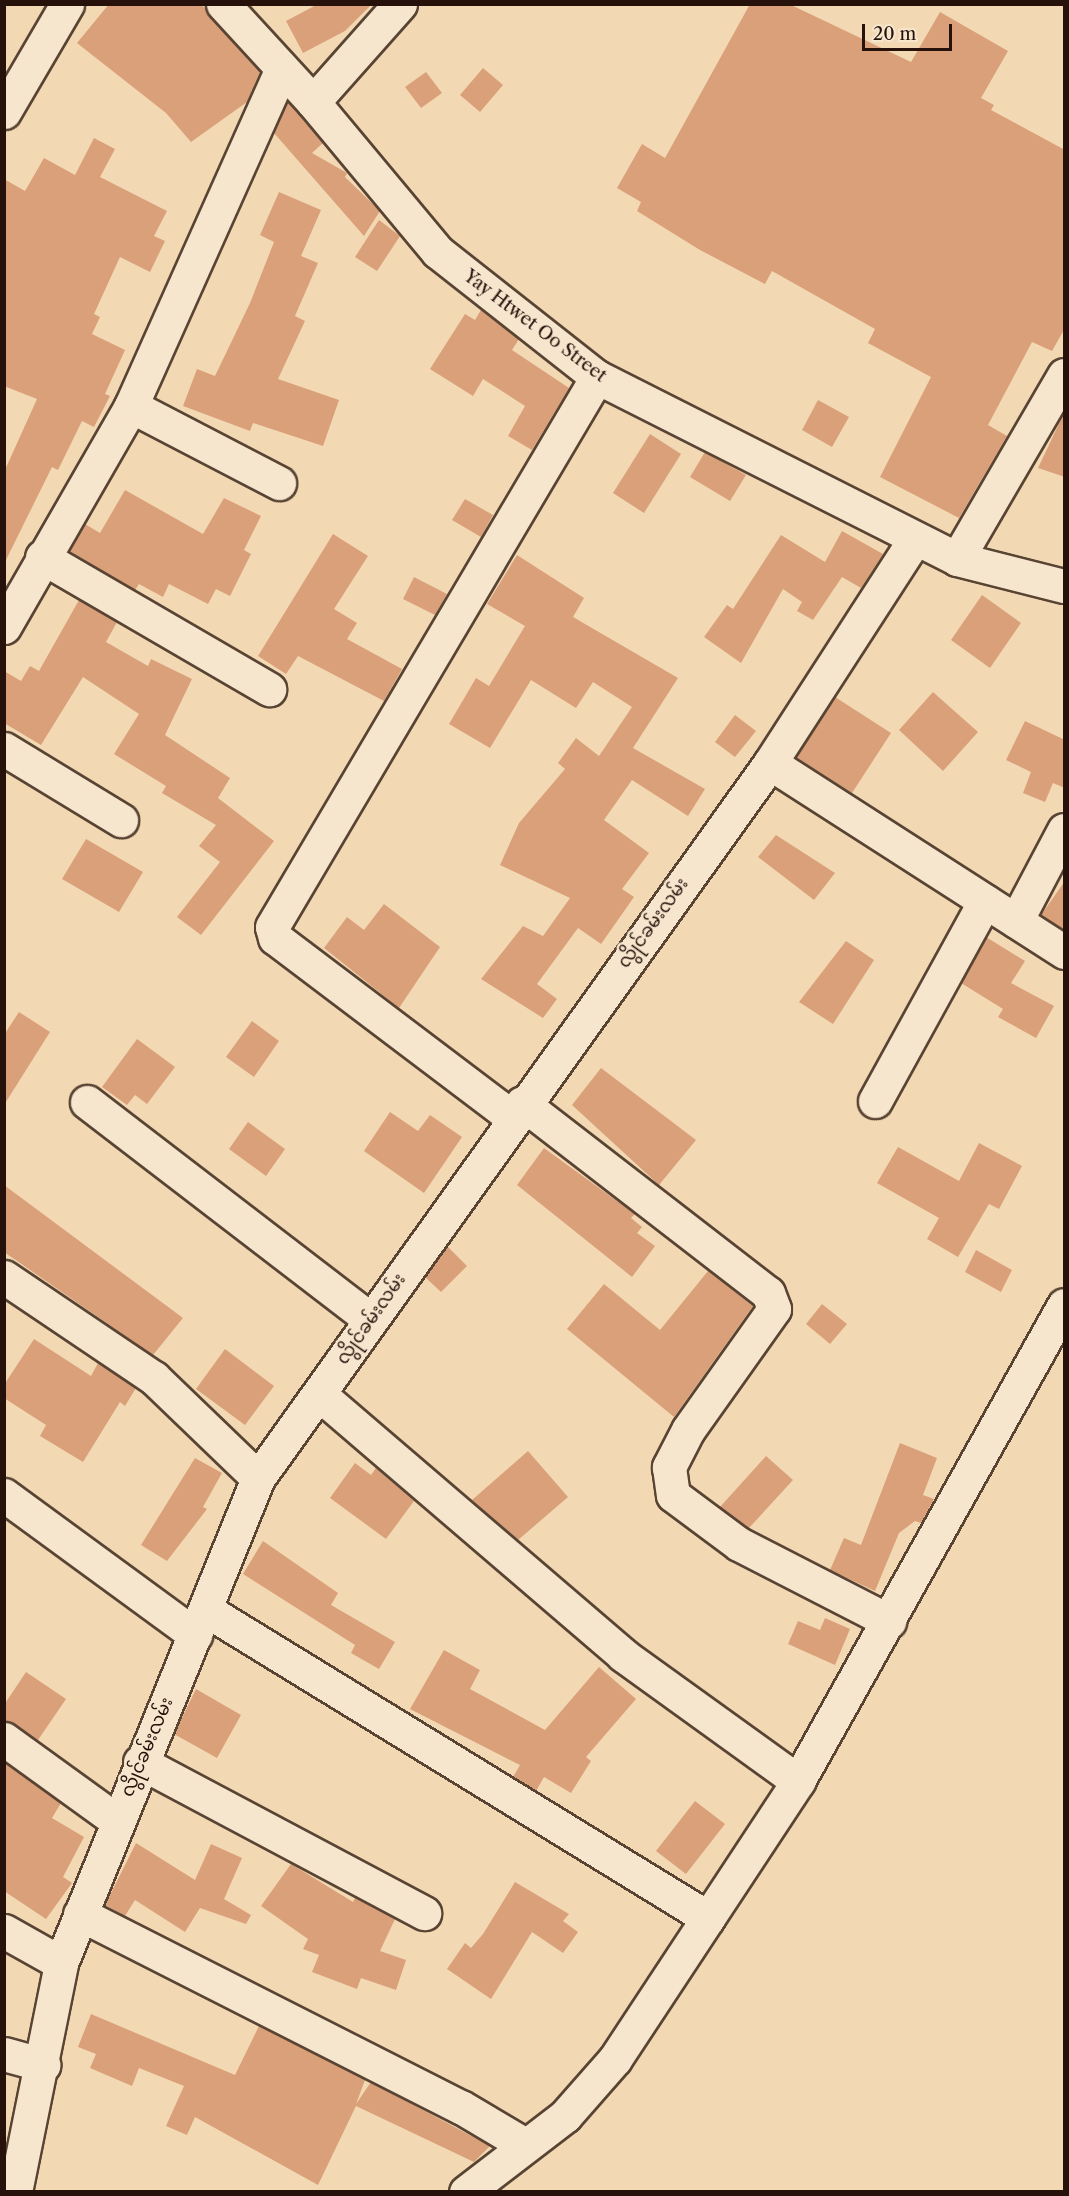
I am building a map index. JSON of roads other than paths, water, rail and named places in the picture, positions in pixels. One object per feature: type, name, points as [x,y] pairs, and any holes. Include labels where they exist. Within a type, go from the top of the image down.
[{"type":"street","points":[[4,112],[67,4]]},
{"type":"street","name":"Yay Htwet Oo Street","points":[[223,4],[313,102],[438,252],[597,378],[957,559],[1065,586]]},
{"type":"street","points":[[313,102],[400,4]]},
{"type":"street","points":[[4,627],[42,557],[131,406],[282,69]]},
{"type":"street","points":[[957,559],[1065,375]]},
{"type":"street","points":[[597,378],[272,927],[275,938],[517,1110],[768,1293],[774,1309],[688,1430],[669,1467],[674,1495],[739,1544],[889,1621]]},
{"type":"street","points":[[131,406],[279,483]]},
{"type":"street","name":"လွိုင်ခမ်းလမ်း","points":[[15,2192],[44,2065],[61,1963],[116,1820],[200,1623],[258,1478],[517,1110],[770,763],[915,539]]},
{"type":"street","points":[[42,557],[269,689]]},
{"type":"street","points":[[4,749],[121,820]]},
{"type":"street","points":[[770,763],[1065,952]]},
{"type":"street","points":[[1017,921],[1065,830]]},
{"type":"street","points":[[875,1101],[985,901]]},
{"type":"street","points":[[87,1102],[370,1319]]},
{"type":"street","points":[[4,1277],[154,1378],[258,1478]]},
{"type":"street","points":[[466,2192],[565,2116],[615,2059],[798,1781],[1065,1305]]},
{"type":"street","points":[[319,1394],[623,1654],[798,1781]]},
{"type":"street","points":[[4,1495],[200,1623],[708,1918]]},
{"type":"street","points":[[4,1739],[116,1820]]},
{"type":"street","points":[[140,1762],[424,1913]]},
{"type":"street","points":[[80,1914],[461,2106],[525,2145]]},
{"type":"street","points":[[4,1931],[61,1963]]},
{"type":"street","points":[[4,2054],[44,2065]]}]
